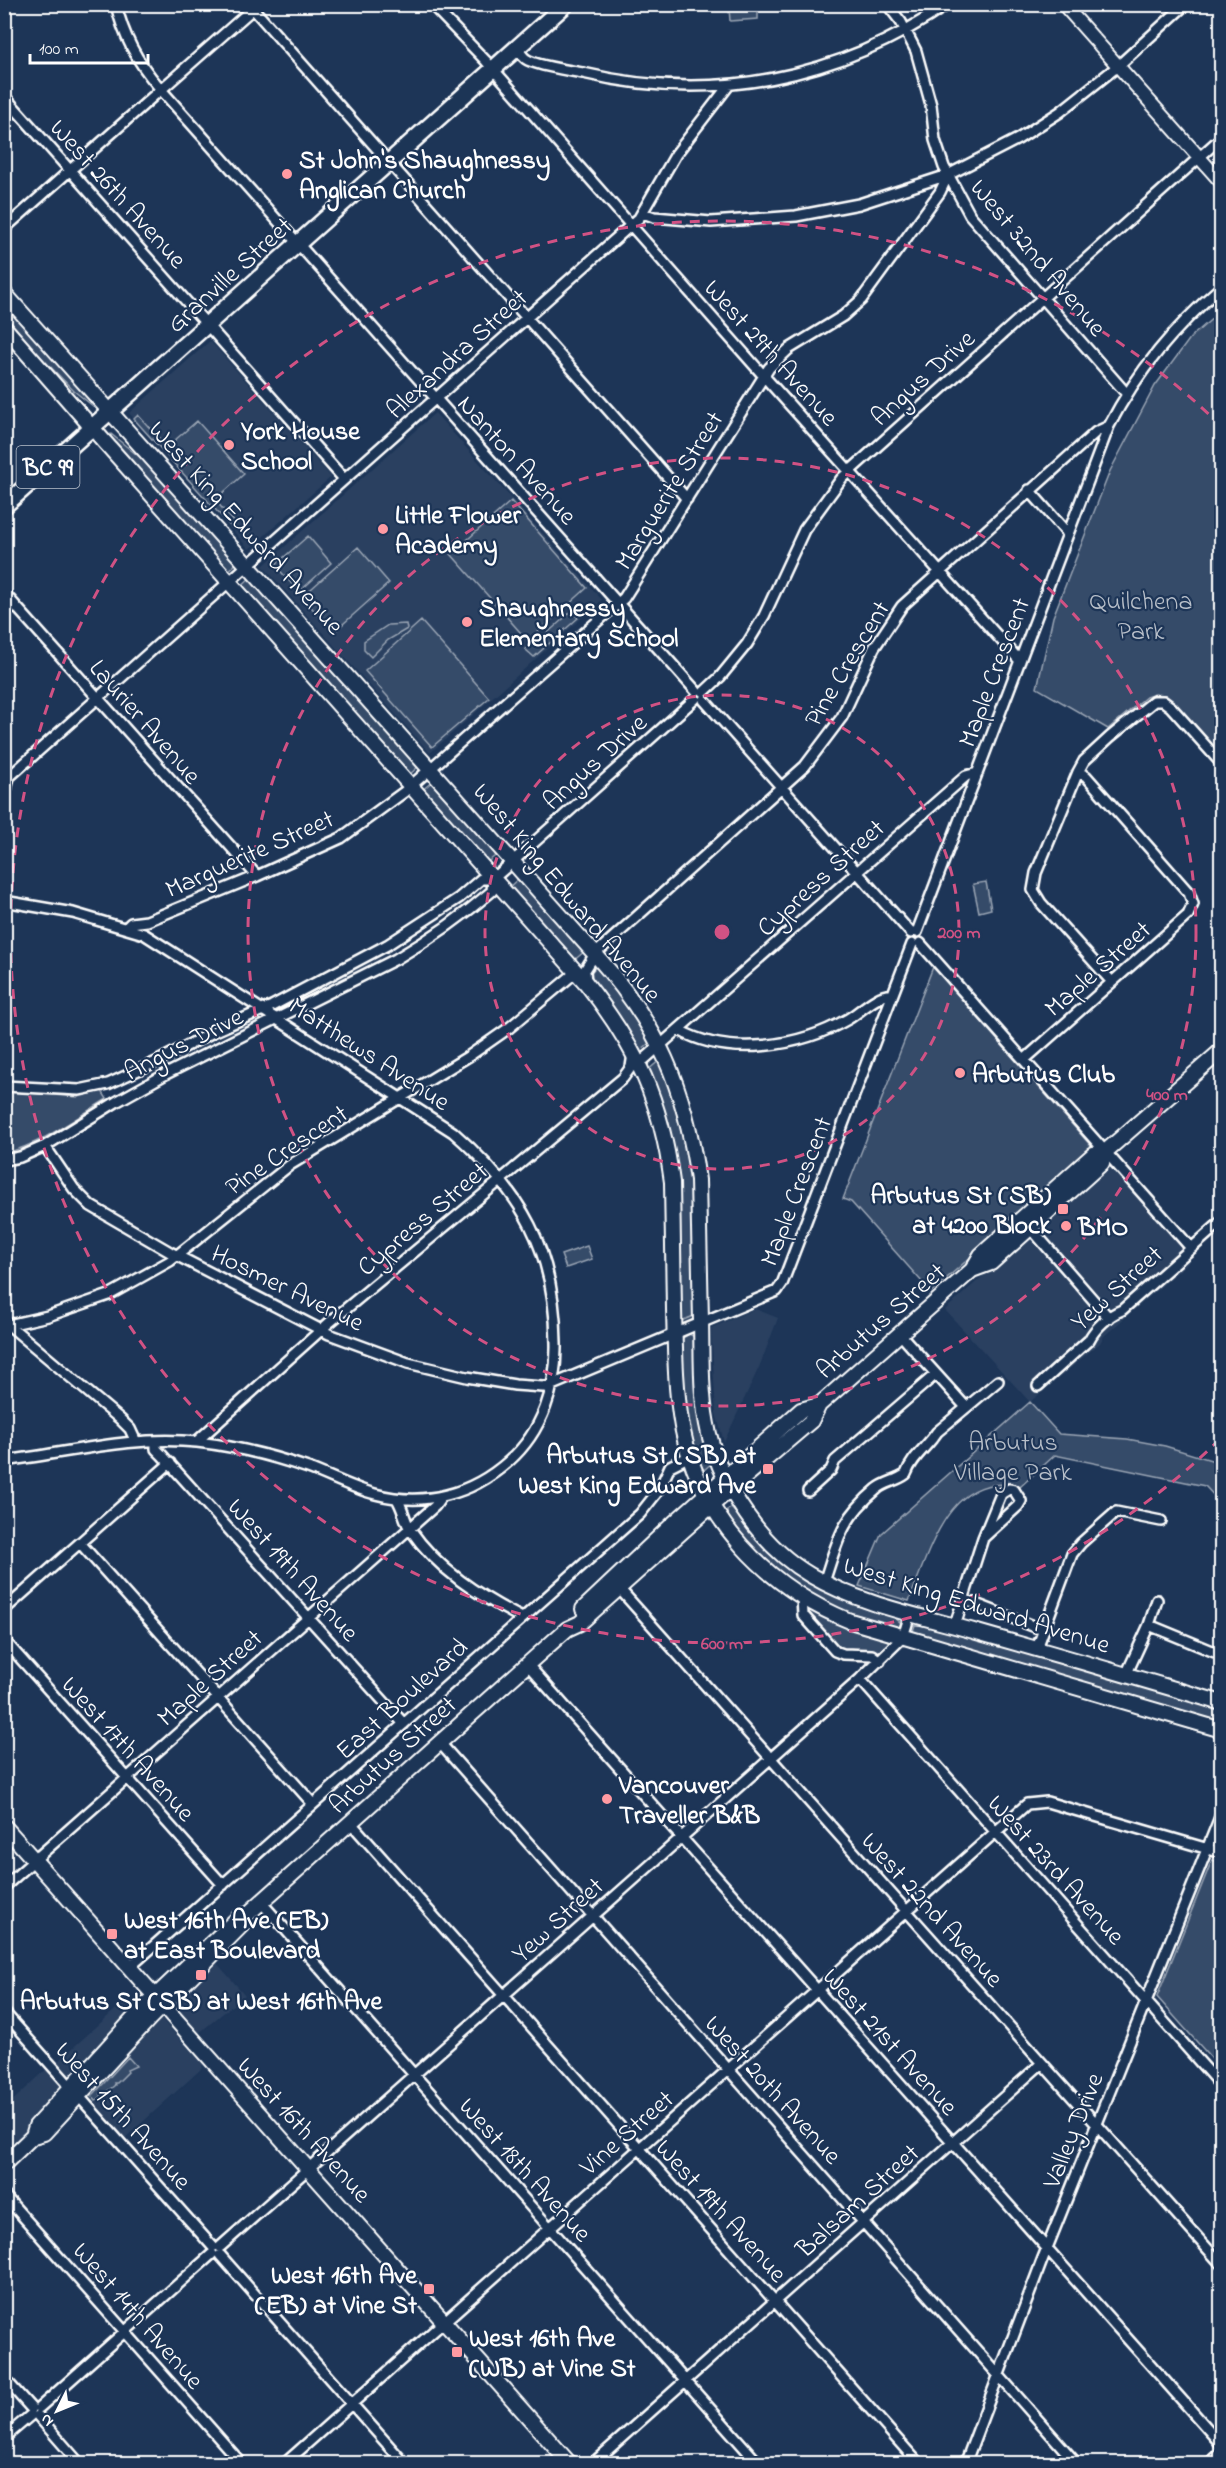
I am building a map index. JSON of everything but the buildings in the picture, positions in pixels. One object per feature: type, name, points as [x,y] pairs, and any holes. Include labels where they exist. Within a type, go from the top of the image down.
[{"type":"highway","name":"Granville Street","points":[[4,506],[566,4]]},
{"type":"main road","name":"West King Edward Avenue","points":[[4,293],[595,954],[639,1009],[660,1046],[683,1103],[693,1147],[698,1180],[703,1406],[710,1436],[729,1482],[751,1521],[794,1564],[824,1582],[866,1601],[1221,1703]]},
{"type":"main road","name":"West King Edward Avenue","points":[[4,327],[581,978],[615,1022],[632,1050],[648,1084],[665,1140],[672,1182],[674,1335],[679,1402],[690,1456],[709,1499],[724,1525],[746,1552],[771,1575],[802,1598],[850,1621],[1221,1730]]},
{"type":"main road","name":"Arbutus Street","points":[[4,2164],[33,2136],[44,2133],[75,2091],[159,2000],[244,1924],[249,1913],[261,1902],[567,1629],[580,1623],[616,1585],[709,1499],[811,1421],[819,1406],[972,1270],[991,1263],[1026,1222],[1102,1163],[1105,1152],[1221,1050]]},
{"type":"main road","name":"West 16th Avenue","points":[[4,1826],[570,2463]]},
{"type":"street","name":"Nanton Avenue","points":[[116,4],[123,31],[134,53],[161,90],[857,872],[914,933]]},
{"type":"street","name":"West 29th Avenue","points":[[431,4],[494,69],[1020,662]]},
{"type":"street","name":"West 32nd Avenue","points":[[887,4],[916,51],[923,73],[936,140],[948,175],[970,215],[1126,393]]},
{"type":"street","points":[[517,49],[527,60],[610,80],[687,87],[729,85],[762,81],[836,62],[906,32],[948,4]]},
{"type":"street","points":[[1063,4],[1221,183]]},
{"type":"street","points":[[643,213],[654,218],[711,222],[796,216],[859,204],[948,175],[1018,139],[1060,112],[1118,66],[1186,4]]},
{"type":"street","points":[[4,229],[253,6],[389,164],[687,499]]},
{"type":"street","name":"Alexandra Street","points":[[4,800],[7,774],[99,699],[631,226],[643,213],[676,154],[729,85]]},
{"type":"street","name":"West 26th Avenue","points":[[4,96],[209,324],[344,479]]},
{"type":"street","name":"Angus Drive","points":[[4,1086],[79,1090],[108,1084],[263,1010],[387,945],[459,898],[481,879],[492,879],[720,677],[747,644],[764,616],[804,530],[850,471],[1221,137]]},
{"type":"street","name":"Marguerite Street","points":[[126,928],[131,923],[147,921],[257,876],[341,838],[410,787],[618,603],[636,581],[764,376],[789,349],[843,316],[861,300],[940,192],[948,175]]},
{"type":"street","points":[[1110,426],[1126,393],[1167,338],[1221,286]]},
{"type":"street","name":"Pine Crescent","points":[[7,1326],[48,1316],[110,1295],[178,1256],[290,1165],[402,1098],[581,978],[595,954],[805,766],[842,717],[873,648],[903,606],[1029,490],[1096,432],[1110,426]]},
{"type":"street","name":"Maple Crescent","points":[[914,933],[1110,426]]},
{"type":"street","points":[[1029,490],[1068,534]]},
{"type":"street","name":"Laurier Avenue","points":[[4,593],[257,876]]},
{"type":"street","points":[[1112,982],[1041,903],[1033,890],[1036,873],[1078,772],[1084,761],[1154,701],[1162,701],[1171,707],[1221,764]]},
{"type":"street","name":"Maple Street","points":[[1024,1060],[1188,915],[1193,904],[1189,893],[1086,776],[1078,772]]},
{"type":"street","name":"Cypress Street","points":[[639,1064],[966,776],[977,773]]},
{"type":"street","name":"Angus Drive","points":[[4,1160],[20,1157],[45,1146],[116,1101],[225,1043],[396,959],[430,939],[492,891],[492,879]]},
{"type":"street","name":"Matthews Avenue","points":[[4,901],[73,913],[126,928],[166,947],[453,1132],[480,1155],[502,1179],[524,1212],[540,1247],[551,1291],[556,1318],[552,1385],[536,1429],[519,1453],[483,1482],[440,1498]]},
{"type":"street","points":[[914,933],[921,937],[916,944],[1024,1060],[1191,1248]]},
{"type":"street","name":"Maple Crescent","points":[[552,1385],[772,1294],[782,1284],[892,995],[916,944]]},
{"type":"street","points":[[679,1030],[710,1042],[759,1046],[787,1042],[835,1025],[883,996],[892,995]]},
{"type":"street","points":[[623,1078],[631,1067],[632,1050]]},
{"type":"street","points":[[623,1078],[635,1077],[648,1084]]},
{"type":"street","name":"Cypress Street","points":[[196,1442],[320,1330],[623,1078]]},
{"type":"street","points":[[108,1084],[116,1101]]},
{"type":"street","name":"Hosmer Avenue","points":[[45,1146],[74,1189],[91,1206],[178,1256],[320,1330],[354,1344],[428,1368],[515,1385],[543,1387],[552,1385]]},
{"type":"street","name":"Yew Street","points":[[1038,1386],[1089,1340],[1109,1318],[1122,1310],[1221,1221]]},
{"type":"street","points":[[1026,1222],[1109,1318]]},
{"type":"street","points":[[7,1326],[125,1424],[136,1442]]},
{"type":"street","points":[[900,1334],[965,1406]]},
{"type":"street","points":[[808,1491],[831,1470],[835,1461],[936,1374]]},
{"type":"street","points":[[824,1582],[841,1531],[853,1512],[879,1487],[906,1474],[910,1461],[965,1406],[970,1405],[998,1381]]},
{"type":"street","name":"West 19th Avenue","points":[[156,1442],[156,1449],[404,1724]]},
{"type":"street","points":[[4,1461],[93,1445],[196,1442],[306,1467],[373,1494],[397,1499],[440,1498]]},
{"type":"street","name":"East Boulevard","points":[[130,1967],[640,1514],[659,1490],[670,1466],[690,1456]]},
{"type":"street","points":[[4,1610],[170,1463]]},
{"type":"street","points":[[955,1625],[983,1538],[1001,1494],[1009,1489],[1014,1490],[1021,1501],[1018,1506],[983,1538]]},
{"type":"street","name":"Maple Street","points":[[4,1887],[435,1506],[440,1498]]},
{"type":"street","points":[[397,1499],[410,1528],[451,1574],[481,1596],[522,1618]]},
{"type":"street","points":[[1036,1648],[1072,1554],[1081,1543],[1116,1512],[1161,1521]]},
{"type":"street","points":[[80,1543],[313,1804]]},
{"type":"street","name":"West 22nd Avenue","points":[[616,1585],[1221,2265]]},
{"type":"street","points":[[802,1598],[802,1609],[808,1622],[835,1651],[843,1654],[872,1655],[880,1661]]},
{"type":"street","points":[[963,1599],[1043,1630]]},
{"type":"street","points":[[1126,1674],[1149,1624],[1157,1600]]},
{"type":"street","name":"Yew Street","points":[[4,2438],[880,1661],[903,1637],[910,1614]]},
{"type":"street","points":[[1149,1624],[1221,1655]]},
{"type":"street","name":"West 17th Avenue","points":[[4,1640],[223,1885]]},
{"type":"street","name":"West 21st Avenue","points":[[528,1665],[1221,2445]]},
{"type":"street","name":"West 23rd Avenue","points":[[860,1679],[1221,2087]]},
{"type":"street","name":"West 20th Avenue","points":[[440,1743],[1077,2463]]},
{"type":"street","name":"Vine Street","points":[[284,2463],[1027,1804],[1047,1802],[1221,1853]]},
{"type":"street","name":"Valley Drive","points":[[964,2463],[1221,1812]]},
{"type":"street","name":"West 19th Avenue","points":[[351,1823],[919,2463]]},
{"type":"street","name":"West 18th Avenue","points":[[261,1902],[759,2463]]},
{"type":"street","name":"West 15th Avenue","points":[[4,2012],[405,2463]]},
{"type":"street","name":"Balsam Street","points":[[592,2463],[1042,2063]]},
{"type":"street","name":"West 14th Avenue","points":[[4,2195],[242,2463]]},
{"type":"street","points":[[4,2378],[80,2463]]},
{"type":"street","points":[[1209,2463],[1221,2452]]},
{"type":"shaded area","name":"York House School","points":[[210,341],[331,477],[249,549],[129,413]]},
{"type":"shaded area","points":[[435,413],[602,600],[430,753],[263,566]]},
{"type":"shaded area","points":[[1107,1165],[1181,1245],[1188,1256],[1188,1263],[1104,1336],[1100,1343],[1030,1402],[945,1310]]},
{"type":"shaded area","points":[[755,1309],[778,1318],[760,1365],[724,1442],[716,1413],[711,1328]]},
{"type":"shaded area","points":[[214,1960],[245,1995],[199,2033],[178,2010],[175,2000]]},
{"type":"shaded area","points":[[124,2002],[137,2009],[72,2076],[65,2073],[56,2063]]},
{"type":"shaded area","points":[[157,2019],[163,2021],[203,2064],[201,2069],[124,2139],[85,2094]]},
{"type":"shaded area","points":[[47,2069],[60,2085],[60,2093],[5,2152],[5,2108]]},
{"type":"green space","points":[[758,6],[758,19],[730,21],[729,8]]},
{"type":"green space","points":[[4,300],[92,399],[93,406],[74,391],[5,320]]},
{"type":"green space","name":"Quilchena Park","points":[[1221,311],[1221,755],[1179,707],[1165,695],[1155,694],[1146,697],[1108,729],[1037,688],[1053,617],[1110,471],[1155,386],[1191,337]]},
{"type":"green space","points":[[138,415],[167,447],[197,421],[244,474],[215,500],[236,524],[232,528],[134,419]]},
{"type":"green space","points":[[111,434],[157,471],[239,561],[226,573],[112,444],[109,437]]},
{"type":"green space","points":[[511,501],[587,588],[528,641],[451,554]]},
{"type":"green space","points":[[308,536],[331,563],[299,592],[275,565]]},
{"type":"green space","points":[[358,547],[389,583],[334,632],[302,597]]},
{"type":"green space","points":[[252,576],[420,765],[407,777],[239,588]]},
{"type":"green space","points":[[572,611],[578,618],[534,657],[525,649],[543,637]]},
{"type":"green space","points":[[421,621],[489,698],[432,747],[365,671]]},
{"type":"green space","points":[[406,624],[407,629],[388,640],[371,657],[364,650],[364,641],[388,625]]},
{"type":"green space","points":[[434,780],[499,853],[485,864],[420,792]]},
{"type":"green space","points":[[520,877],[585,951],[572,962],[507,889]]},
{"type":"green space","points":[[986,882],[991,909],[979,912],[973,884]]},
{"type":"green space","points":[[598,965],[612,980],[652,1041],[638,1052],[586,977]]},
{"type":"green space","name":"Arbutus Club","points":[[933,967],[1092,1147],[1089,1153],[931,1292],[851,1202],[843,1199]]},
{"type":"green space","points":[[661,1059],[672,1085],[691,1162],[696,1315],[679,1322],[676,1194],[647,1071]]},
{"type":"green space","points":[[5,1091],[78,1097],[102,1091],[107,1099],[32,1144],[5,1153]]},
{"type":"green space","points":[[587,1246],[592,1259],[566,1268],[561,1255]]},
{"type":"green space","points":[[689,1334],[695,1337],[697,1401],[713,1462],[704,1470],[693,1444],[684,1388],[681,1339]]},
{"type":"green space","name":"Arbutus Village Park","points":[[1030,1402],[1059,1434],[1127,1439],[1165,1446],[1221,1463],[1221,1503],[1205,1486],[1055,1455],[1020,1487],[996,1484],[976,1490],[959,1502],[934,1538],[909,1601],[859,1586],[881,1534]]},
{"type":"green space","points":[[731,1508],[757,1537],[895,1618],[901,1623],[899,1627],[845,1615],[774,1573],[728,1521],[727,1510]]},
{"type":"green space","points":[[806,1607],[886,1638],[889,1643],[888,1647],[877,1652],[835,1648],[808,1617]]},
{"type":"green space","points":[[915,1625],[936,1626],[1221,1708],[1221,1725],[912,1634]]},
{"type":"green space","points":[[1212,1860],[1222,1863],[1221,2069],[1157,1997]]},
{"type":"green space","points":[[128,2057],[136,2066],[127,2070],[128,2072],[117,2083],[114,2083],[115,2085],[101,2094],[102,2096],[96,2101],[92,2096]]},
{"type":"place","name":"St John's Shaughnessy Anglican Church","points":[[287,174]]},
{"type":"place","name":"York House School","points":[[229,445]]},
{"type":"place","name":"Little Flower Academy","points":[[383,529]]},
{"type":"place","name":"Shaughnessy Elementary School","points":[[467,622]]},
{"type":"place","name":"Arbutus Club","points":[[960,1073]]},
{"type":"place","name":"Arbutus St (SB) at 4200 Block","points":[[1063,1209]]},
{"type":"place","name":"BMO","points":[[1066,1226]]},
{"type":"place","name":"Arbutus St (SB) at West King Edward Ave","points":[[768,1469]]},
{"type":"place","name":"Vancouver Traveller B&B","points":[[607,1799]]},
{"type":"place","name":"West 16th Ave (EB) at East Boulevard","points":[[112,1934]]},
{"type":"place","name":"Arbutus St (SB) at West 16th Ave","points":[[201,1975]]},
{"type":"place","name":"West 16th Ave (EB) at Vine St","points":[[429,2289]]},
{"type":"place","name":"West 16th Ave (WB) at Vine St","points":[[457,2352]]}]
